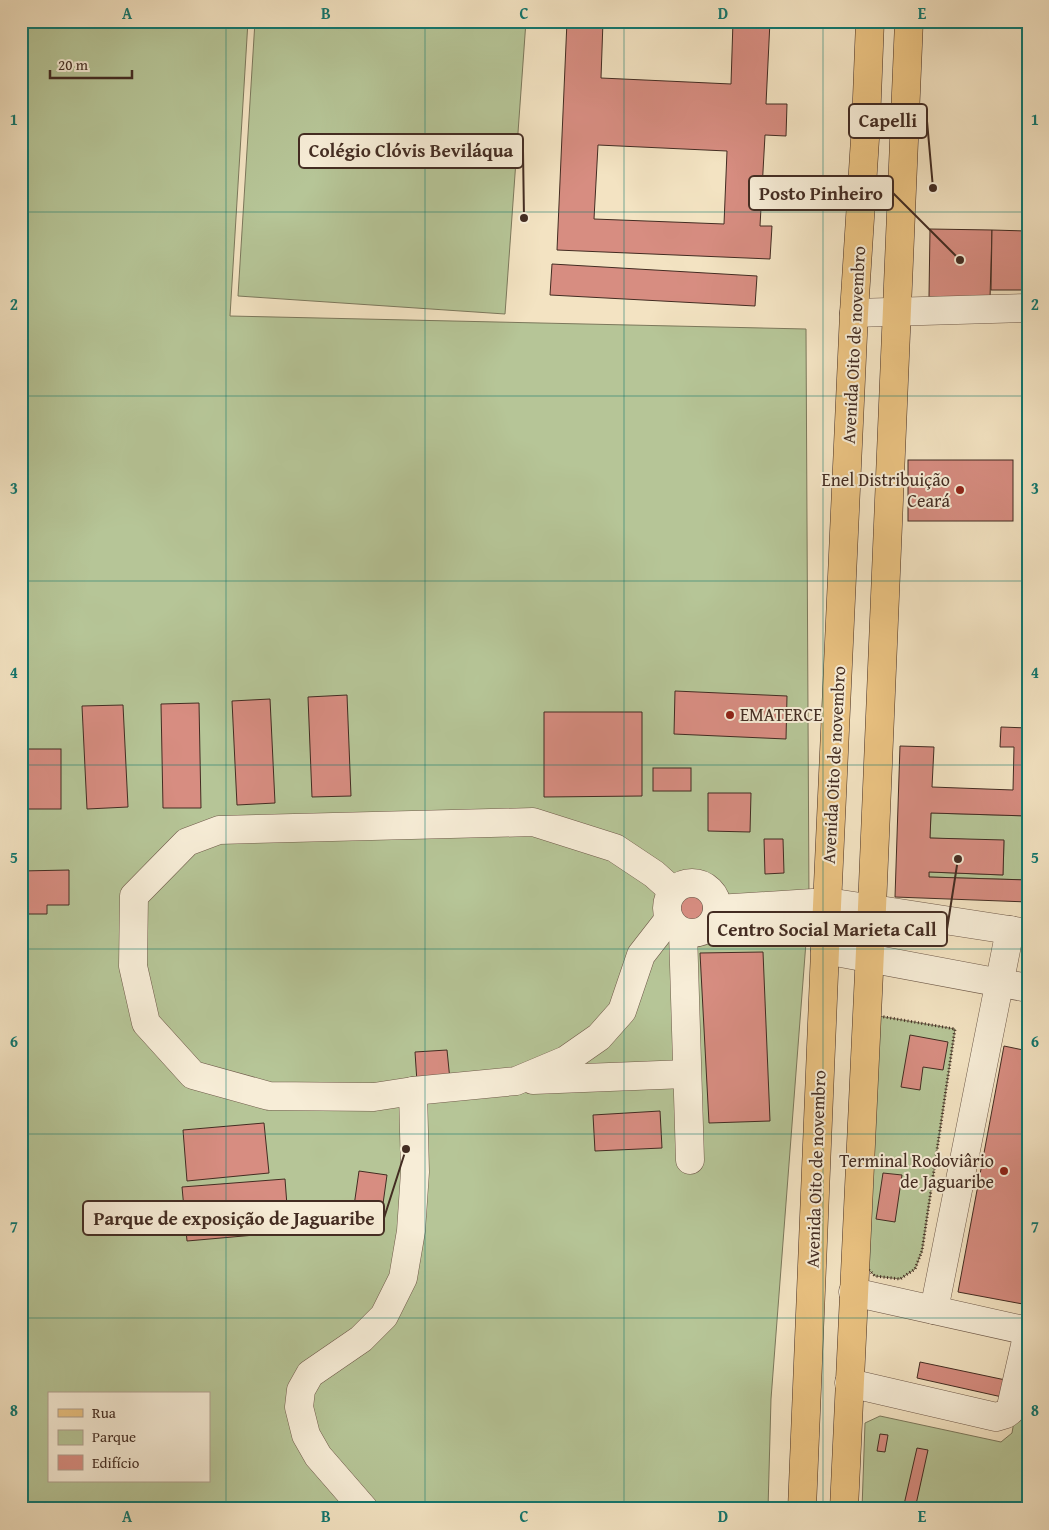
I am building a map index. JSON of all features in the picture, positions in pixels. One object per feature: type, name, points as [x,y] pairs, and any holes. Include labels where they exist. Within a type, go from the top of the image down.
[{"type":"main road","name":"Avenida Oito de novembro","points":[[802,1509],[854,313],[861,221],[870,21]]},
{"type":"main road","points":[[844,1509],[868,958],[872,908],[909,21]]},
{"type":"main road","points":[[814,1220],[857,1226]]},
{"type":"street","points":[[854,313],[1028,308]]},
{"type":"street","points":[[673,891],[654,874],[615,848],[533,822],[219,830],[187,842],[134,896],[133,966],[146,1023],[193,1075],[269,1096],[374,1097],[414,1090],[516,1081],[686,1074]]},
{"type":"street","points":[[676,926],[692,934],[702,932],[710,926],[716,918],[717,909],[716,899],[710,891],[702,885],[692,883],[682,885],[673,891],[668,900],[667,910],[676,926],[690,1160]]},
{"type":"street","points":[[717,909],[828,902],[1019,931],[1000,982],[934,1310]]},
{"type":"street","points":[[516,1081],[566,1060],[599,1037],[622,1011],[641,954],[676,926]]},
{"type":"street","points":[[825,950],[1028,988]]},
{"type":"street","points":[[364,1509],[318,1456],[306,1435],[299,1408],[301,1390],[310,1374],[361,1339],[384,1316],[403,1278],[411,1231],[414,1182],[414,1090]]},
{"type":"street","points":[[849,1383],[996,1417],[1000,1416],[1010,1411],[1028,1331],[854,1292]]},
{"type":"path","points":[[873,1015],[955,1029],[922,1251],[915,1269],[900,1279],[875,1276],[866,1267],[873,1015]]},
{"type":"green space","points":[[21,21],[248,21],[230,316],[806,329],[809,903],[771,1399],[768,1509],[21,1509]]},
{"type":"green space","points":[[255,21],[526,21],[505,314],[238,296]]},
{"type":"green space","points":[[931,813],[1028,816],[1028,880],[929,877],[929,872],[1003,875],[1004,841],[930,838]]},
{"type":"green space","points":[[873,1015],[955,1029],[922,1251],[915,1269],[900,1279],[875,1276],[866,1267]]},
{"type":"green space","points":[[1028,1384],[1028,1509],[862,1509],[865,1423],[880,1416],[1001,1442],[1012,1433],[1019,1391]]},
{"type":"building","points":[[567,21],[603,21],[601,78],[731,84],[733,21],[770,21],[766,104],[787,104],[786,136],[765,135],[760,226],[772,226],[770,259],[557,250]],"holes":[[[598,145],[727,151],[724,224],[594,219]]]},
{"type":"building","points":[[930,229],[992,230],[990,298],[929,297]]},
{"type":"building","points":[[992,230],[1026,231],[1025,290],[991,290]]},
{"type":"building","points":[[1026,255],[1028,255],[1028,291],[1025,290]]},
{"type":"building","points":[[552,264],[757,276],[755,306],[550,295]]},
{"type":"building","name":"Enel Distribuição Ceará","points":[[908,460],[1013,460],[1013,521],[908,521]]},
{"type":"building","name":"EMATERCE","points":[[675,691],[787,696],[786,739],[674,734]]},
{"type":"building","points":[[347,695],[351,796],[312,797],[308,697]]},
{"type":"building","points":[[270,699],[275,803],[237,805],[232,701]]},
{"type":"building","points":[[199,703],[201,808],[163,808],[161,704]]},
{"type":"building","points":[[123,705],[128,807],[87,809],[82,706]]},
{"type":"building","points":[[544,712],[642,712],[642,796],[544,797]]},
{"type":"building","points":[[1001,727],[1028,728],[1028,816],[931,813],[930,838],[1004,840],[1003,875],[929,872],[929,877],[1028,880],[1028,902],[895,897],[900,746],[934,747],[932,787],[1013,790],[1014,747],[1000,747]]},
{"type":"building","points":[[21,749],[61,749],[61,809],[21,809]]},
{"type":"building","points":[[653,768],[691,768],[691,791],[653,791]]},
{"type":"building","points":[[708,793],[751,793],[750,832],[708,831]]},
{"type":"building","points":[[764,839],[783,839],[784,873],[765,874]]},
{"type":"building","points":[[69,870],[69,905],[47,905],[47,914],[21,914],[21,871]]},
{"type":"building","points":[[686,891],[698,892],[708,900],[708,918],[698,926],[692,927],[674,915],[674,903]]},
{"type":"building","points":[[763,952],[770,1121],[709,1123],[700,953]]},
{"type":"building","points":[[910,1035],[948,1042],[943,1070],[923,1067],[920,1090],[901,1087]]},
{"type":"building","name":"Terminal Rodoviârio de Jaguaribe","points":[[1004,1046],[1028,1051],[1028,1305],[958,1292]]},
{"type":"building","points":[[447,1050],[450,1080],[417,1082],[415,1052]]},
{"type":"building","points":[[660,1111],[662,1148],[595,1151],[593,1115]]},
{"type":"building","points":[[264,1123],[269,1173],[187,1181],[183,1130]]},
{"type":"building","points":[[359,1171],[387,1175],[382,1211],[354,1206]]},
{"type":"building","points":[[883,1173],[902,1175],[895,1222],[876,1219]]},
{"type":"building","points":[[285,1179],[289,1232],[187,1241],[182,1187]]},
{"type":"building","points":[[920,1362],[1015,1382],[1011,1399],[917,1378]]},
{"type":"building","points":[[880,1434],[888,1435],[885,1452],[877,1451]]},
{"type":"building","points":[[917,1448],[928,1450],[915,1509],[903,1509]]},
{"type":"place","name":"Capelli","points":[[933,188]]},
{"type":"place","name":"Colégio Clóvis Beviláqua","points":[[524,218]]},
{"type":"place","name":"Posto Pinheiro","points":[[960,260]]},
{"type":"place","name":"Enel Distribuição Ceará","points":[[960,490]]},
{"type":"place","name":"EMATERCE","points":[[730,715]]},
{"type":"place","name":"Centro Social Marieta Call","points":[[958,859]]},
{"type":"place","name":"Parque de exposição de Jaguaribe","points":[[406,1149]]},
{"type":"place","name":"Terminal Rodoviârio de Jaguaribe","points":[[1004,1171]]}]
